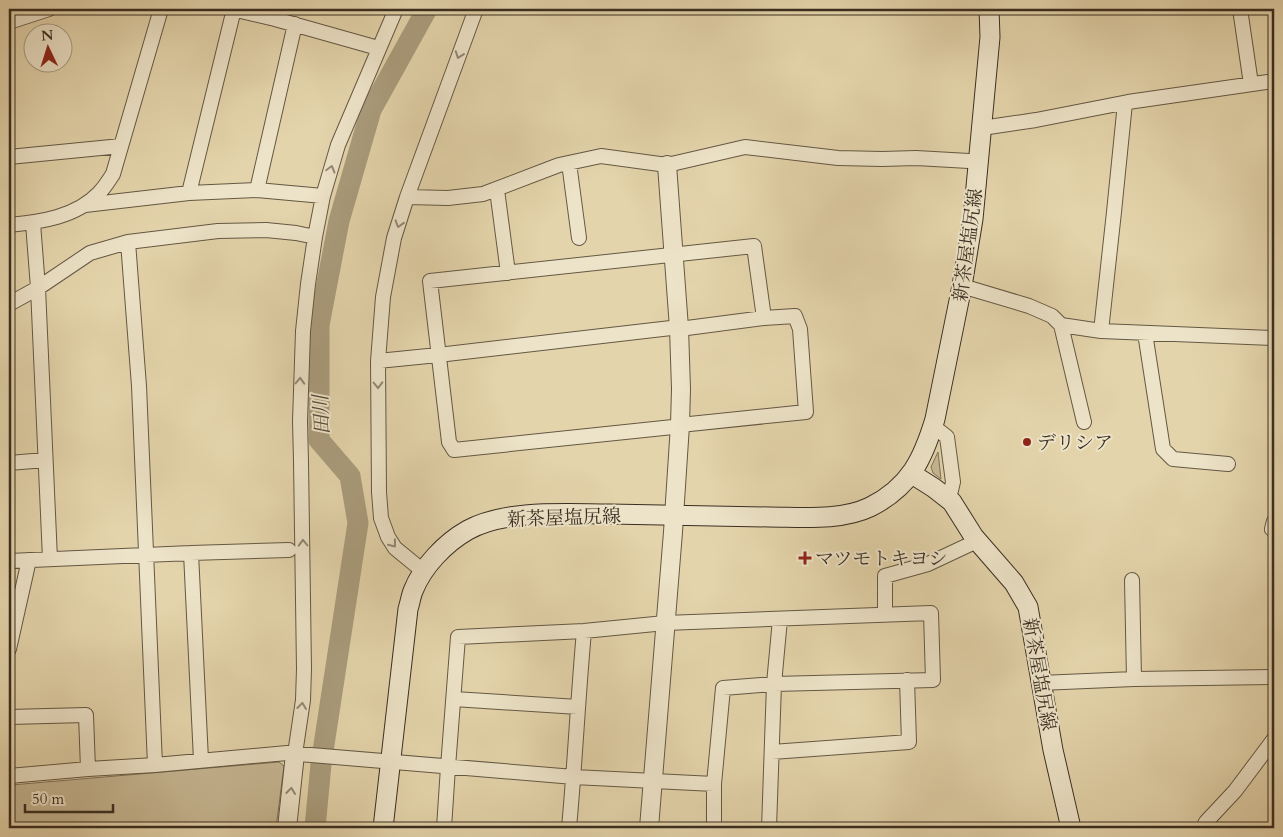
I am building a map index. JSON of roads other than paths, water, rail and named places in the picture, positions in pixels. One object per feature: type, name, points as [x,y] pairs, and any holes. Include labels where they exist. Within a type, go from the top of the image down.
[{"type":"main road","name":"新茶屋塩尻線","points":[[384,828],[383,761],[408,609],[413,591],[423,572],[446,546],[458,537],[475,527],[502,518],[527,515],[835,516],[852,513],[882,500],[912,474],[922,456],[933,426],[962,286],[973,218],[982,128],[990,37],[989,9]]},
{"type":"main road","name":"新茶屋塩尻線","points":[[912,474],[952,502],[977,541],[1014,583],[1028,607],[1053,750],[1071,828]]},
{"type":"street","points":[[9,22],[49,9]]},
{"type":"street","points":[[9,225],[33,223],[72,212],[86,205],[100,192],[113,174],[161,9]]},
{"type":"street","points":[[189,193],[233,9],[282,15],[295,24],[378,48]]},
{"type":"street","points":[[287,828],[300,755],[303,700],[300,381],[308,284],[323,196],[338,145],[396,9]]},
{"type":"street","points":[[423,572],[395,548],[388,537],[381,518],[379,492],[378,361],[383,297],[394,238],[407,197],[476,9]]},
{"type":"street","points":[[1240,9],[1251,84]]},
{"type":"street","points":[[257,190],[295,24]]},
{"type":"street","points":[[982,128],[1124,103],[1274,80]]},
{"type":"street","points":[[1101,331],[1117,190],[1124,103]]},
{"type":"street","points":[[9,157],[121,146]]},
{"type":"street","points":[[407,197],[448,198],[482,194],[559,165],[601,156],[667,165],[744,147],[838,158],[916,158],[978,162]]},
{"type":"street","points":[[569,163],[579,238]]},
{"type":"street","points":[[649,828],[674,515],[681,389],[679,328],[667,165]]},
{"type":"street","points":[[86,205],[189,193],[257,190],[323,196]]},
{"type":"street","points":[[496,190],[508,273]]},
{"type":"street","points":[[33,223],[38,288],[50,559]]},
{"type":"street","points":[[9,304],[38,288],[90,253],[128,242],[218,231],[266,230],[315,237]]},
{"type":"street","points":[[128,242],[138,386],[155,765]]},
{"type":"street","points":[[378,361],[438,355],[671,328],[795,316],[800,329],[806,412],[454,450],[449,442],[438,355],[430,281],[754,246],[764,318]]},
{"type":"street","points":[[962,286],[1029,306],[1052,316],[1061,325],[1084,422]]},
{"type":"street","points":[[1061,325],[1101,331],[1274,338]]},
{"type":"street","points":[[1145,333],[1163,449],[1173,459],[1228,464]]},
{"type":"street","points":[[933,426],[947,437],[953,482],[949,500]]},
{"type":"street","points":[[9,463],[45,460]]},
{"type":"street","points":[[1274,521],[1272,529],[1274,530]]},
{"type":"street","points":[[885,614],[885,576],[928,564],[977,541]]},
{"type":"street","points":[[9,561],[289,550]]},
{"type":"street","points":[[192,553],[201,760]]},
{"type":"street","points":[[9,649],[29,560]]},
{"type":"street","points":[[1132,580],[1134,679]]},
{"type":"street","points":[[444,828],[458,637],[584,631],[665,623],[931,613],[933,680],[774,684],[723,688],[714,784],[714,828]]},
{"type":"street","points":[[769,828],[774,684],[780,619]]},
{"type":"street","points":[[569,828],[584,631]]},
{"type":"street","points":[[1040,683],[1134,679],[1274,677]]},
{"type":"street","points":[[772,752],[909,742],[907,680]]},
{"type":"street","points":[[454,699],[578,707]]},
{"type":"street","points":[[9,717],[86,715],[88,769]]},
{"type":"street","points":[[1203,828],[1206,822],[1235,791],[1274,740]]},
{"type":"street","points":[[9,776],[287,753],[574,778],[714,784]]},
{"type":"waterway","name":"田川","points":[[315,828],[321,764],[358,523],[350,476],[319,440],[319,325],[339,221],[371,110],[427,9]]},
{"type":"place","name":"デリシア","points":[[1027,442]]},
{"type":"place","name":"マツモトキヨシ","points":[[805,558]]}]
